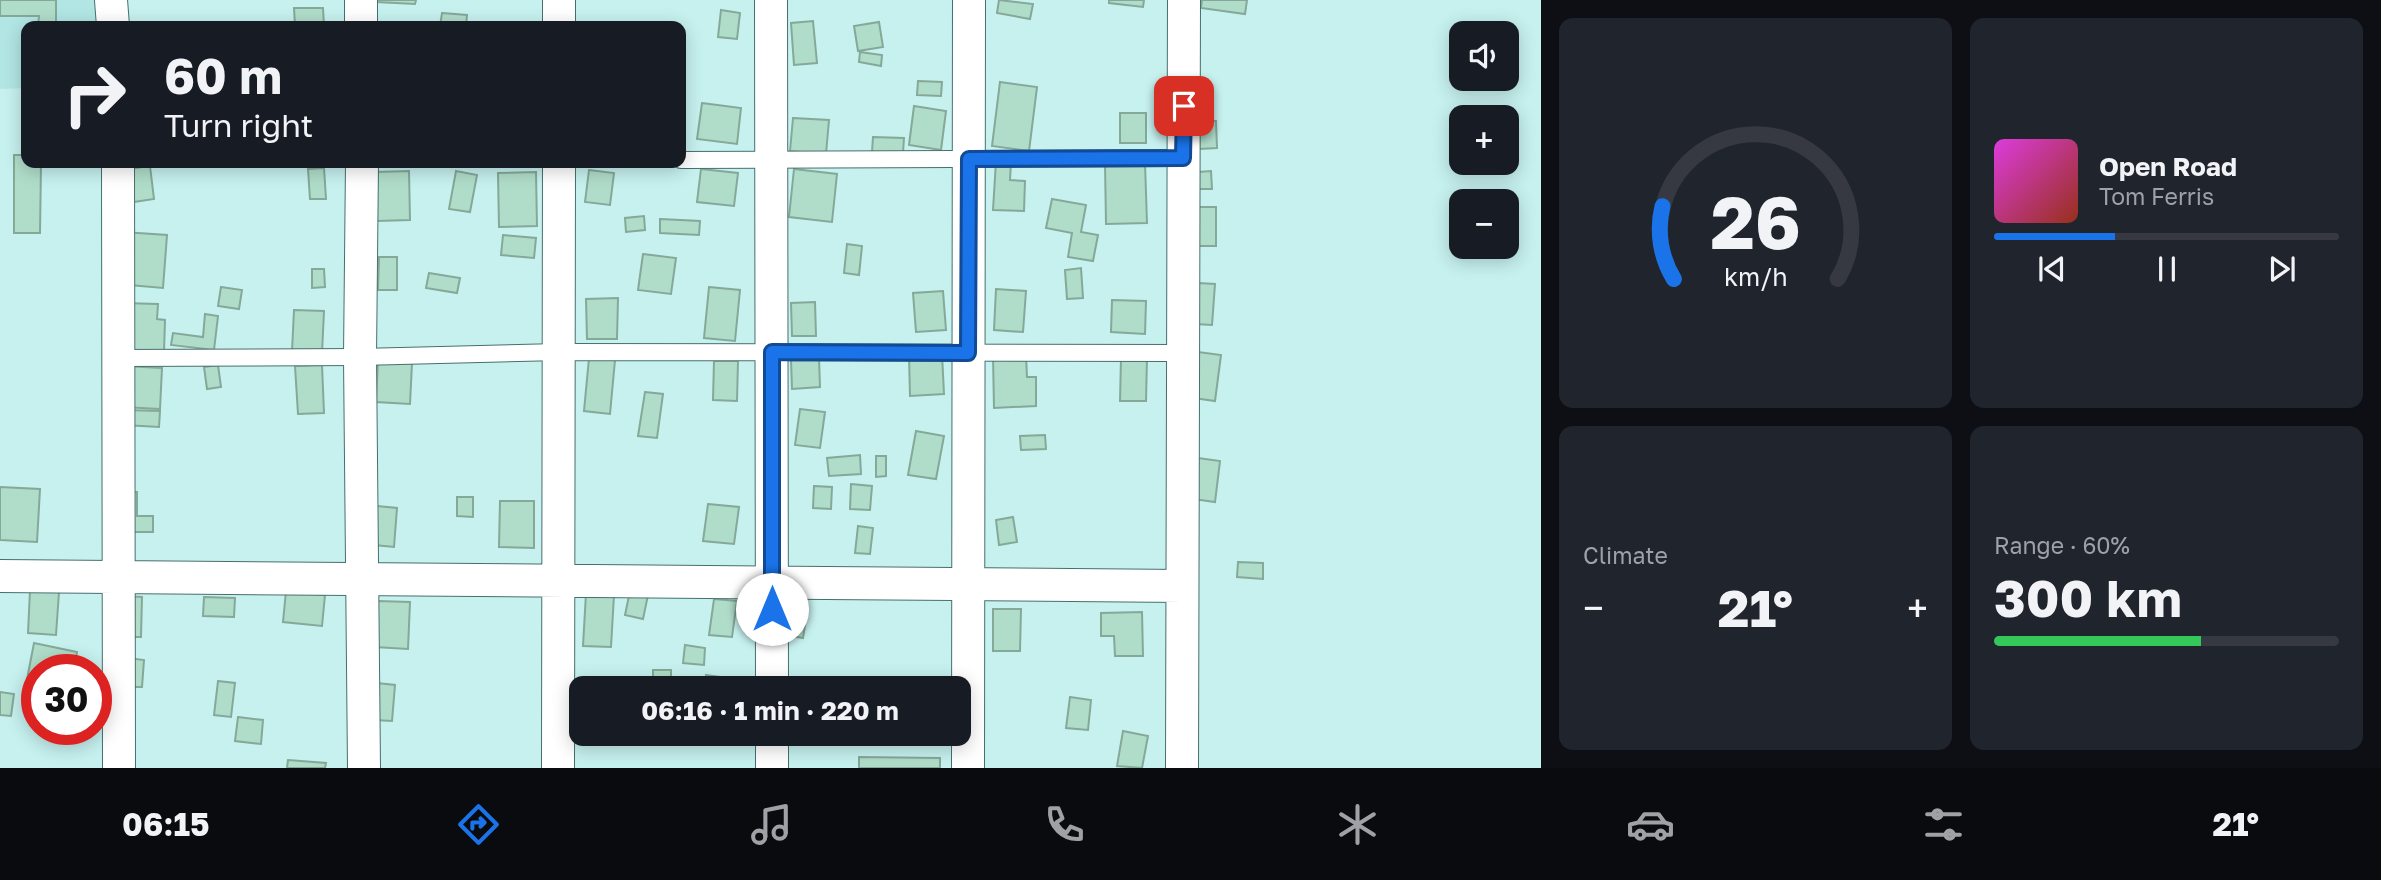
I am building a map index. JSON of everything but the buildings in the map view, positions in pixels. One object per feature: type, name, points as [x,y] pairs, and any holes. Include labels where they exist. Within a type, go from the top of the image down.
[{"type":"street","points":[[111,0],[113,21]]},
{"type":"street","points":[[361,0],[361,21]]},
{"type":"street","points":[[559,0],[559,21]]},
{"type":"street","points":[[771,0],[772,676]]},
{"type":"street","points":[[968,768],[969,0]]},
{"type":"street","points":[[1182,768],[1184,0]]},
{"type":"street","points":[[118,168],[119,768]]},
{"type":"street","points":[[362,168],[360,357],[364,768]]},
{"type":"street","points":[[558,768],[559,168]]},
{"type":"street","points":[[0,576],[1182,586]]},
{"type":"street","points":[[772,746],[772,768]]},
{"type":"lane","points":[[686,160],[1183,158]]},
{"type":"lane","points":[[118,358],[360,357],[558,352],[1182,353]]},
{"type":"shaded area","points":[[0,0],[96,0],[96,21],[21,21],[21,88],[0,89]]},
{"type":"route","points":[[772,609],[772,352],[968,353],[969,159],[1183,158],[1184,106]]}]
